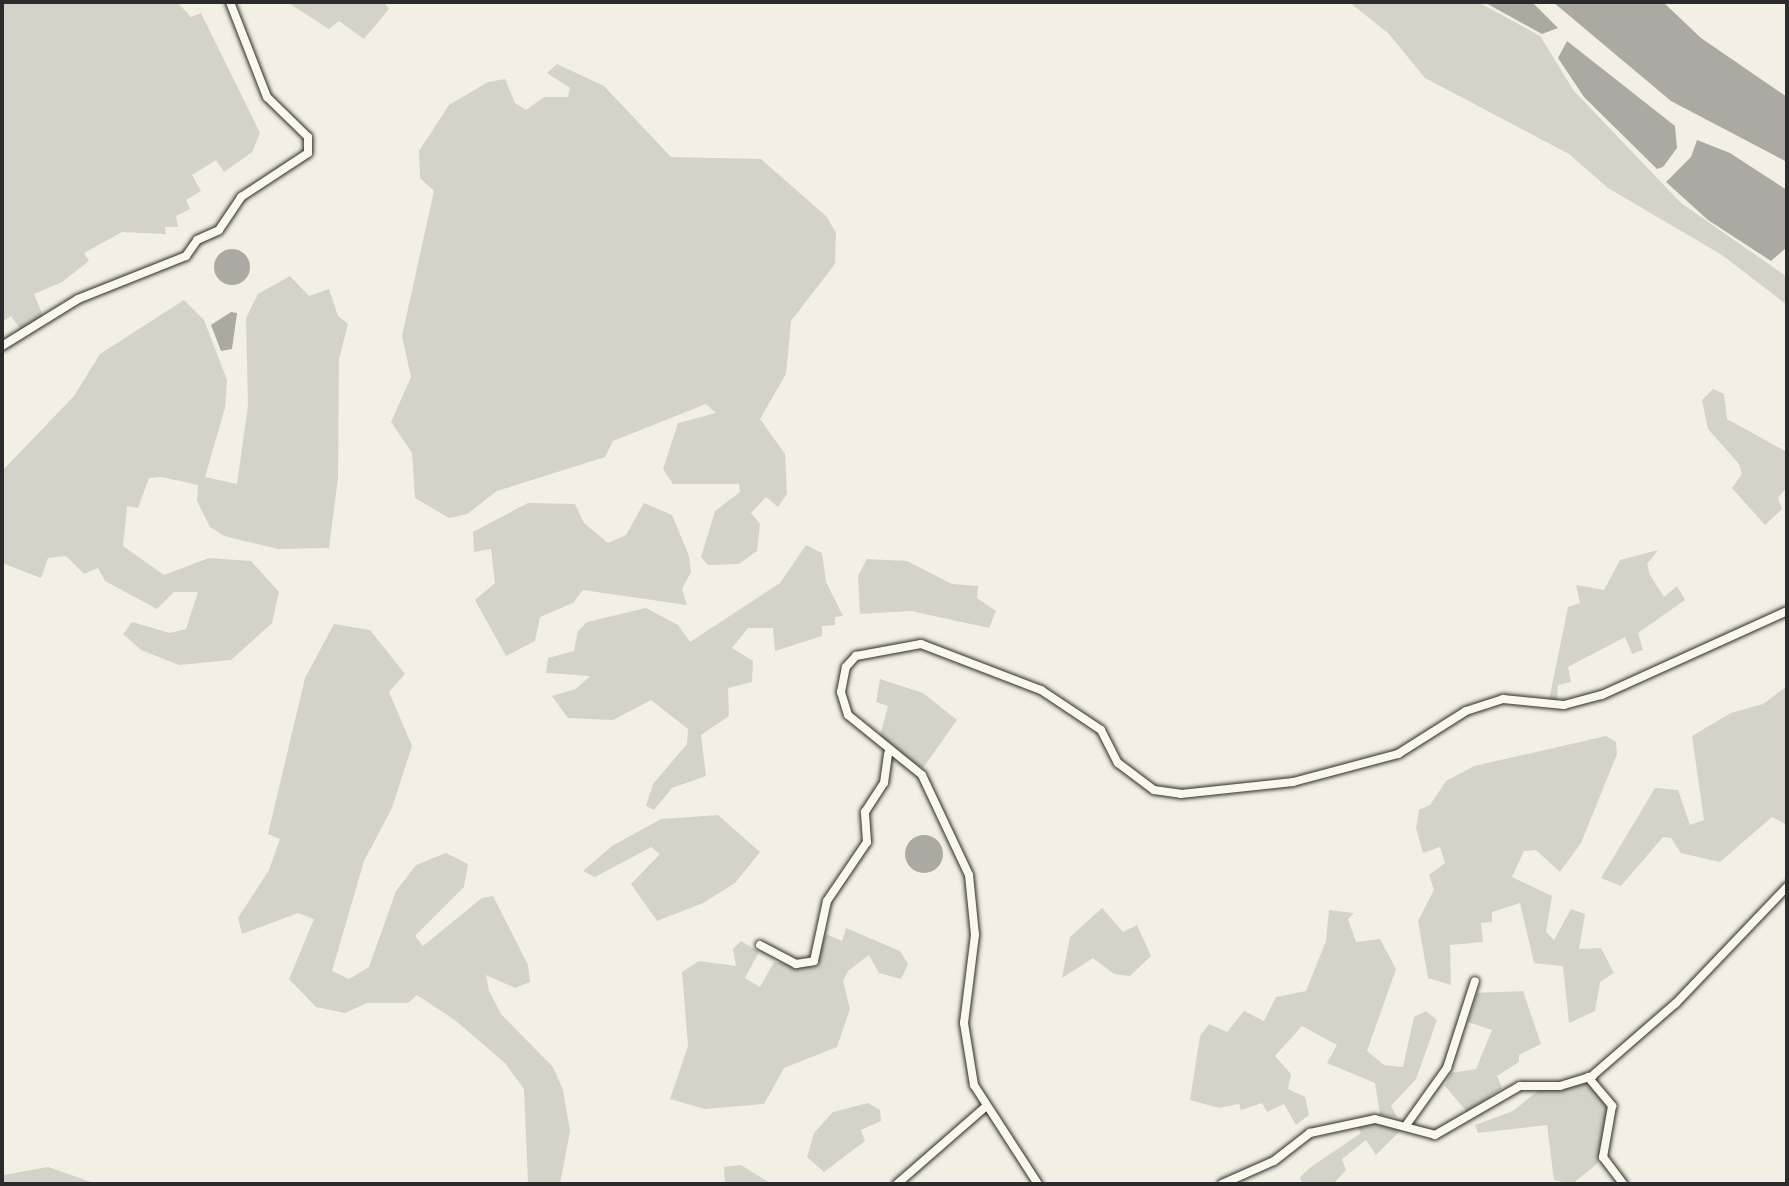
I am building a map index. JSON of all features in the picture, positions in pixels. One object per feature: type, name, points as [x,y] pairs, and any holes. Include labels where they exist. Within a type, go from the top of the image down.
[{"type":"street","points":[[2,346],[78,299],[186,256],[197,240],[219,230],[241,197],[308,153],[308,137],[267,97],[230,2]]},
{"type":"street","points":[[1038,1184],[984,1108],[974,1085],[964,1023],[975,935],[969,875],[922,775],[888,753],[848,715],[841,692],[846,667],[856,656],[902,645],[929,646],[1041,690],[1069,715],[1099,729],[1118,763],[1154,790],[1181,794],[1293,782],[1398,754],[1464,712],[1503,699],[1564,705],[1602,695],[1787,611]]},
{"type":"street","points":[[760,945],[796,964],[814,961],[827,901],[866,845],[865,812],[884,783],[888,753]]},
{"type":"street","points":[[1222,1184],[1274,1161],[1310,1133],[1369,1119],[1407,1124],[1435,1135],[1520,1086],[1560,1086],[1588,1077],[1676,1003],[1787,887]]},
{"type":"street","points":[[1407,1124],[1447,1068],[1475,981]]},
{"type":"street","points":[[1588,1077],[1612,1106],[1603,1157],[1623,1184]]},
{"type":"street","points":[[897,1184],[984,1108]]},
{"type":"shaded area","points":[[2,2],[177,2],[191,17],[201,13],[260,133],[252,152],[224,172],[216,160],[192,175],[201,191],[186,200],[190,209],[176,216],[178,227],[165,227],[166,234],[122,232],[84,253],[89,261],[62,282],[34,294],[43,316],[21,330],[11,316],[2,322]]},
{"type":"shaded area","points":[[287,2],[384,2],[389,9],[364,39],[339,21],[329,29]]},
{"type":"shaded area","points":[[1349,2],[1478,2],[1540,36],[1574,91],[1681,203],[1787,277],[1787,305],[1722,255],[1608,188],[1569,154],[1425,78],[1388,33]]},
{"type":"shaded area","points":[[1484,2],[1532,2],[1558,28],[1542,34]]},
{"type":"shaded area","points":[[1553,2],[1663,2],[1701,38],[1787,97],[1787,162],[1671,101]]},
{"type":"shaded area","points":[[1567,41],[1675,126],[1677,148],[1663,167],[1657,169],[1584,97],[1558,58]]},
{"type":"shaded area","points":[[557,64],[604,86],[671,157],[761,159],[827,217],[836,233],[835,264],[791,321],[786,374],[760,419],[785,454],[787,494],[778,507],[766,497],[751,513],[760,524],[757,551],[739,564],[708,565],[701,557],[715,511],[740,492],[739,484],[673,484],[663,469],[678,423],[716,413],[706,404],[613,441],[605,457],[497,491],[467,514],[449,518],[415,498],[412,453],[391,422],[411,377],[402,336],[434,191],[420,178],[419,151],[449,105],[488,82],[505,79],[515,103],[526,110],[544,97],[568,97],[570,88],[547,73]]},
{"type":"shaded area","points":[[1697,140],[1730,153],[1787,190],[1787,247],[1771,261],[1708,220],[1666,182],[1691,157]]},
{"type":"shaded area","points":[[232,249],[245,254],[250,267],[245,280],[232,285],[219,280],[214,267],[219,254]]},
{"type":"shaded area","points":[[290,276],[309,296],[329,289],[338,316],[348,324],[339,359],[338,478],[329,548],[278,549],[224,536],[210,527],[197,501],[198,485],[162,477],[149,478],[138,508],[127,506],[123,546],[164,575],[209,558],[251,561],[279,592],[272,623],[231,660],[179,665],[141,650],[123,634],[132,622],[170,633],[186,629],[198,592],[174,592],[157,609],[105,581],[98,568],[84,574],[66,556],[48,558],[41,578],[2,563],[2,471],[74,396],[100,354],[184,300],[204,320],[227,380],[225,408],[205,477],[237,484],[248,405],[246,318],[258,294]]},
{"type":"shaded area","points":[[231,312],[237,313],[232,349],[221,351],[211,325]]},
{"type":"shaded area","points":[[1713,389],[1724,394],[1727,419],[1787,452],[1787,487],[1778,498],[1782,509],[1765,525],[1732,488],[1742,474],[1739,464],[1708,429],[1702,400]]},
{"type":"shaded area","points":[[528,503],[575,504],[584,523],[608,543],[626,535],[644,503],[672,515],[689,556],[691,572],[682,589],[687,605],[583,590],[573,603],[540,617],[535,641],[506,656],[475,600],[495,583],[491,549],[474,552],[473,532]]},
{"type":"shaded area","points":[[806,545],[822,553],[826,582],[843,616],[835,617],[835,625],[822,626],[822,636],[775,651],[773,628],[748,628],[732,648],[753,661],[752,682],[728,688],[729,716],[701,735],[706,776],[672,788],[654,810],[646,806],[653,784],[687,744],[688,729],[651,700],[613,720],[568,718],[552,696],[576,689],[590,676],[546,673],[548,658],[574,651],[578,631],[587,622],[646,608],[678,625],[690,642],[780,583]]},
{"type":"shaded area","points":[[1658,550],[1647,564],[1650,575],[1664,597],[1677,586],[1685,600],[1638,633],[1643,650],[1632,654],[1625,637],[1568,667],[1571,682],[1558,685],[1557,701],[1549,700],[1568,607],[1580,603],[1576,585],[1604,590],[1620,560]]},
{"type":"shaded area","points":[[867,559],[907,561],[952,584],[978,586],[977,598],[996,611],[989,628],[911,611],[860,614],[858,576]]},
{"type":"shaded area","points":[[334,624],[370,630],[405,674],[389,692],[412,746],[392,808],[364,861],[332,971],[349,979],[369,967],[396,891],[416,865],[446,853],[468,864],[464,887],[415,936],[423,946],[482,898],[493,896],[528,965],[530,982],[515,988],[486,975],[489,991],[501,1014],[553,1067],[563,1090],[570,1131],[560,1184],[528,1184],[524,1089],[505,1063],[456,1021],[417,995],[408,1003],[367,1003],[345,1013],[316,1007],[289,979],[314,919],[298,913],[242,934],[238,918],[269,870],[280,839],[268,834],[305,678]]},
{"type":"shaded area","points":[[880,679],[923,693],[957,720],[923,768],[879,740],[888,706],[876,702]]},
{"type":"shaded area","points":[[1787,686],[1787,825],[1772,817],[1720,862],[1681,853],[1671,838],[1663,837],[1621,886],[1601,878],[1655,788],[1678,790],[1690,825],[1704,820],[1692,736],[1731,713],[1763,704]]},
{"type":"shaded area","points":[[1606,736],[1616,742],[1617,754],[1581,843],[1560,872],[1536,850],[1524,851],[1512,877],[1552,896],[1546,932],[1554,940],[1571,909],[1585,914],[1579,949],[1601,948],[1614,973],[1600,982],[1595,1011],[1569,1023],[1563,966],[1534,963],[1520,903],[1492,912],[1492,922],[1481,923],[1483,942],[1450,945],[1451,985],[1428,978],[1418,921],[1434,890],[1429,875],[1445,863],[1440,847],[1423,853],[1416,828],[1419,810],[1430,805],[1446,781],[1474,766]]},
{"type":"shaded area","points":[[718,815],[760,852],[735,883],[703,903],[657,921],[631,884],[660,854],[651,847],[595,877],[583,871],[612,846],[661,819]]},
{"type":"shaded area","points":[[924,835],[937,841],[943,854],[937,867],[924,873],[911,867],[905,854],[911,841]]},
{"type":"shaded area","points":[[1102,908],[1123,932],[1137,925],[1151,956],[1130,976],[1114,974],[1093,958],[1062,978],[1070,937]]},
{"type":"shaded area","points":[[1329,910],[1354,913],[1348,919],[1356,942],[1380,939],[1396,969],[1367,1051],[1384,1065],[1403,1067],[1414,1017],[1426,1011],[1437,1020],[1416,1079],[1391,1106],[1397,1117],[1380,1115],[1375,1083],[1327,1063],[1337,1045],[1302,1026],[1275,1056],[1291,1074],[1288,1089],[1305,1097],[1309,1115],[1296,1125],[1284,1104],[1267,1112],[1262,1103],[1241,1110],[1239,1104],[1219,1108],[1190,1100],[1200,1036],[1209,1024],[1227,1032],[1244,1011],[1264,1021],[1276,997],[1306,991],[1326,941]]},
{"type":"shaded area","points":[[846,928],[900,951],[908,964],[901,979],[879,973],[869,955],[848,971],[843,981],[850,1009],[837,1047],[784,1068],[764,1104],[705,1109],[670,1099],[688,1046],[682,972],[699,961],[736,966],[733,949],[741,941],[759,952],[745,978],[760,987],[774,962],[814,967],[826,934],[842,941]]},
{"type":"shaded area","points":[[1523,991],[1541,1044],[1519,1055],[1519,1062],[1497,1076],[1502,1088],[1467,1112],[1445,1086],[1451,1073],[1476,1069],[1492,1030],[1468,1022],[1477,993]]},
{"type":"shaded area","points":[[1587,1083],[1611,1108],[1610,1127],[1597,1164],[1572,1184],[1554,1180],[1547,1125],[1478,1133],[1475,1125],[1513,1111],[1539,1090]]},
{"type":"shaded area","points":[[868,1103],[880,1110],[881,1121],[861,1130],[865,1141],[824,1172],[807,1157],[814,1133],[833,1112]]},
{"type":"shaded area","points":[[1372,1123],[1404,1127],[1376,1155],[1366,1140],[1342,1159],[1346,1170],[1333,1184],[1302,1184],[1300,1177],[1311,1167],[1361,1133],[1357,1126]]},
{"type":"shaded area","points":[[741,1165],[771,1184],[725,1184],[724,1167]]},
{"type":"shaded area","points":[[48,1167],[97,1184],[2,1184],[4,1175]]}]
